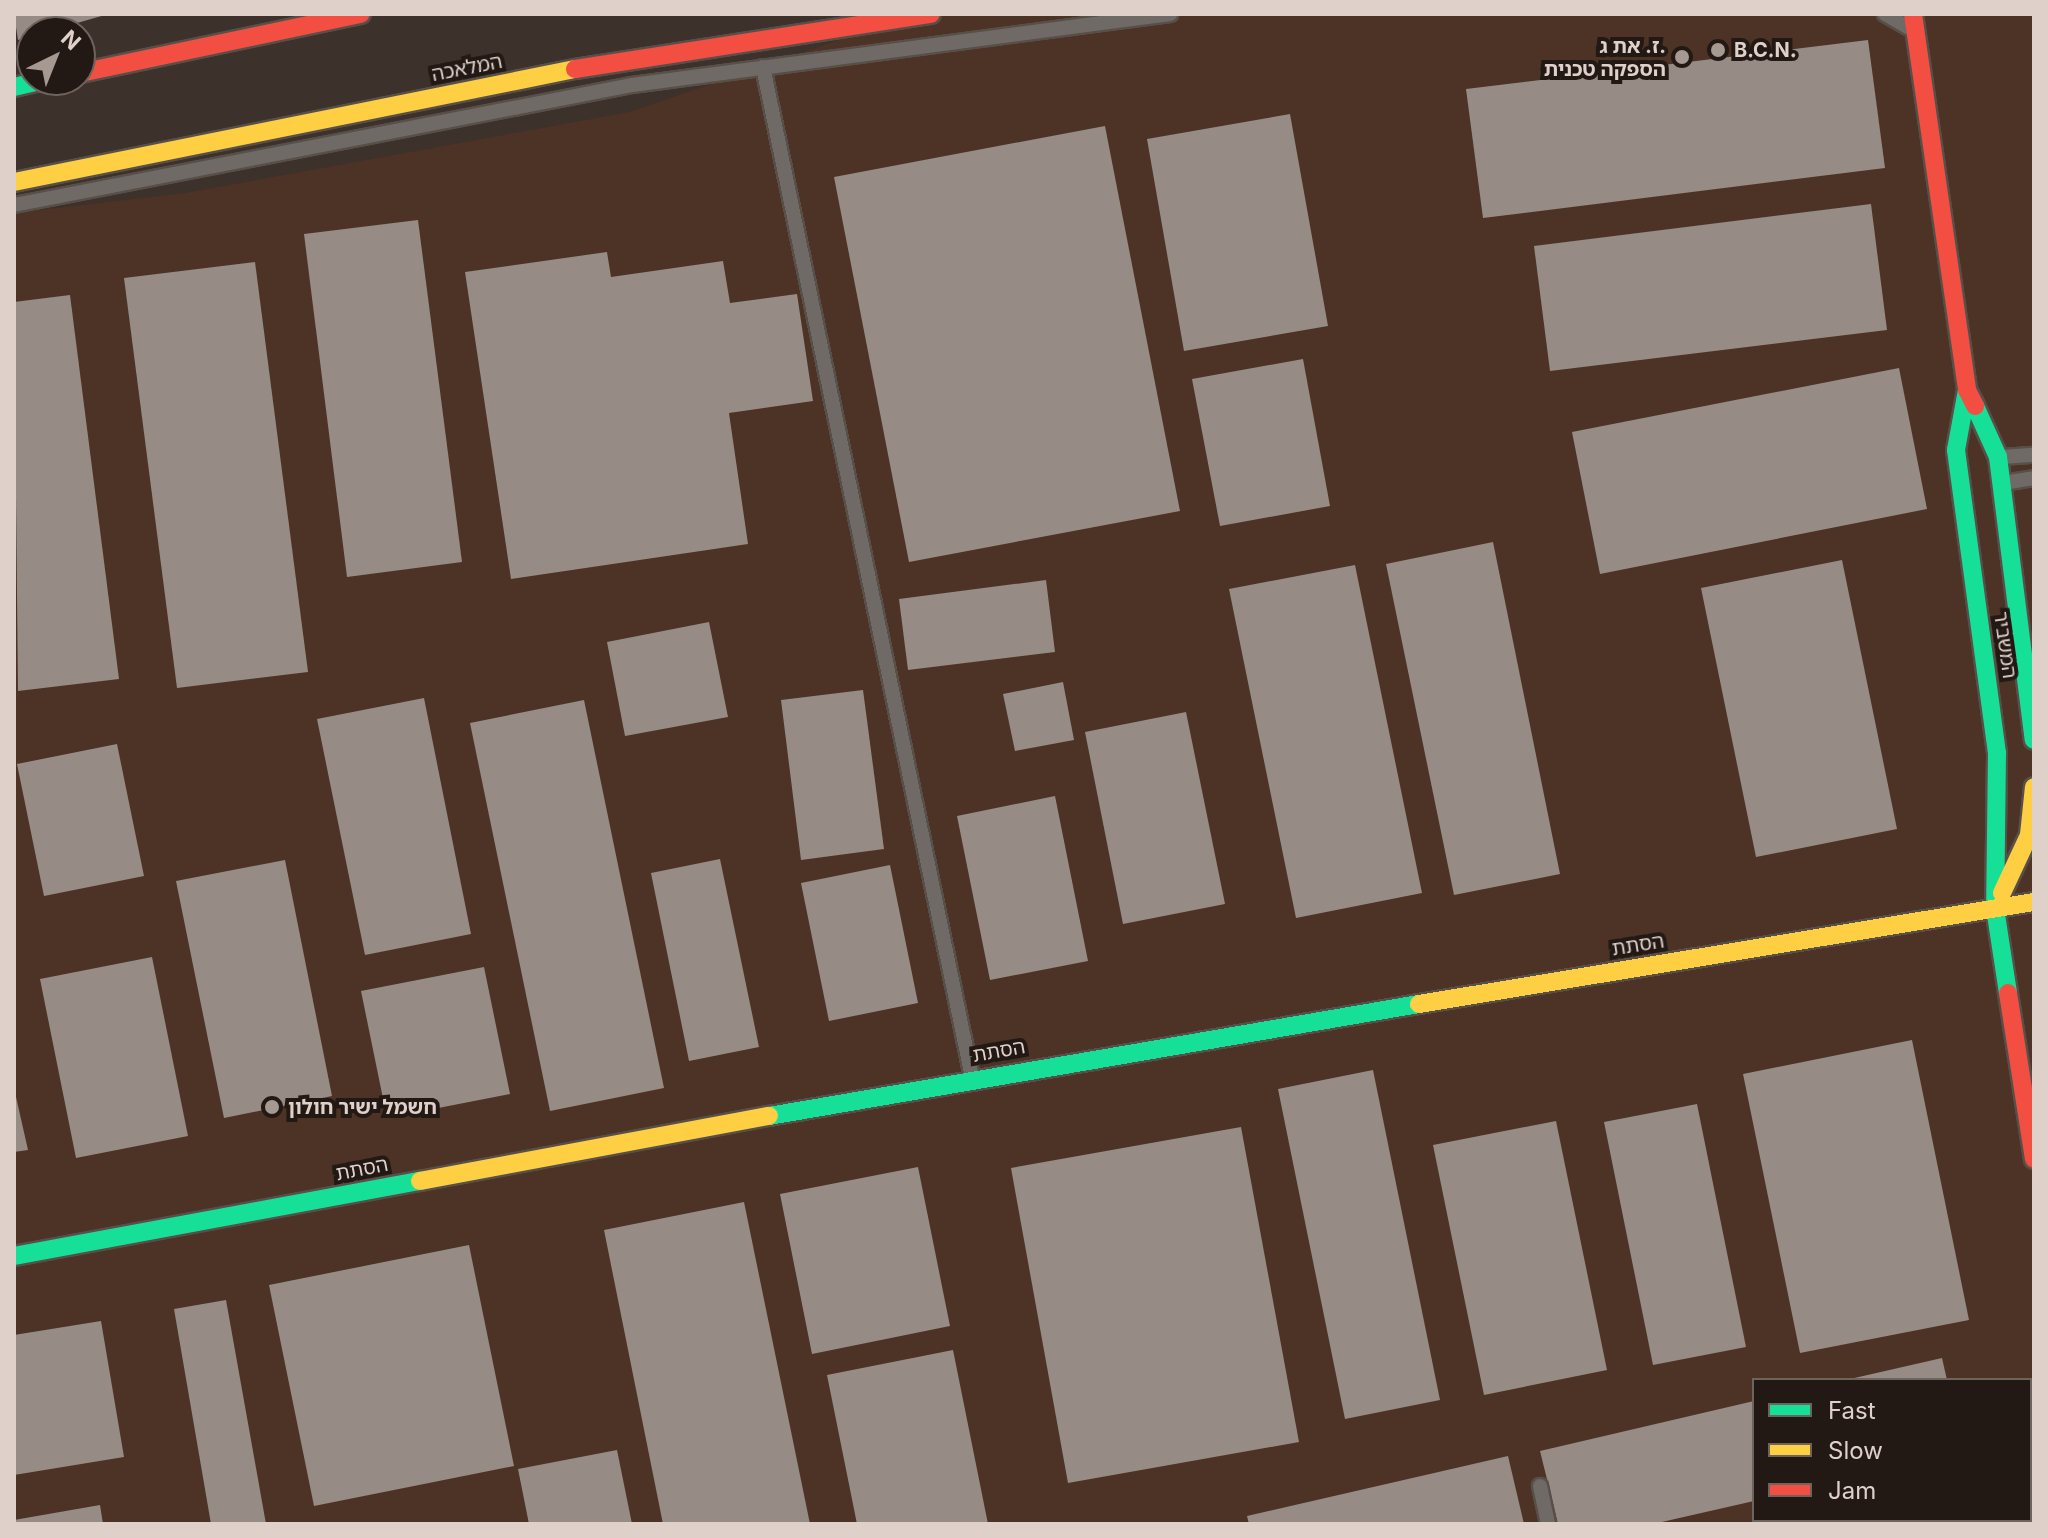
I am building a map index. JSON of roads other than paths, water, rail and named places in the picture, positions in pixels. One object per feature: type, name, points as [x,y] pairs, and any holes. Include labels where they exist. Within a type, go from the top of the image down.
[{"type":"street","points":[[96,70],[361,14]]},
{"type":"street","name":"המלאכה","points":[[14,182],[628,58],[931,14]]},
{"type":"street","name":"המשביר","points":[[1913,14],[1967,390],[1998,457],[2034,740]]},
{"type":"street","points":[[1918,34],[1923,14]]},
{"type":"street","name":"המשביר","points":[[1967,390],[1956,450],[1997,753],[1995,908],[2034,1159]]},
{"type":"street","points":[[1995,908],[2029,835],[2034,787]]},
{"type":"street","name":"הסתת","points":[[14,1256],[972,1078],[2034,902]]},
{"type":"lane","points":[[14,205],[632,85],[1170,14]]},
{"type":"lane","points":[[1885,14],[1918,34]]},
{"type":"lane","points":[[795,62],[828,29]]},
{"type":"lane","points":[[763,67],[972,1078]]},
{"type":"lane","points":[[1956,450],[2001,483],[2034,478]]},
{"type":"lane","points":[[1998,457],[2034,455]]},
{"type":"lane","points":[[1540,1486],[1548,1524]]},
{"type":"place","name":"B.C.N.","points":[[1718,50]]},
{"type":"place","name":"ז. את ג. הספקה טכנית","points":[[1682,57]]},
{"type":"place","name":"חשמל ישיר חולון","points":[[272,1107]]}]
